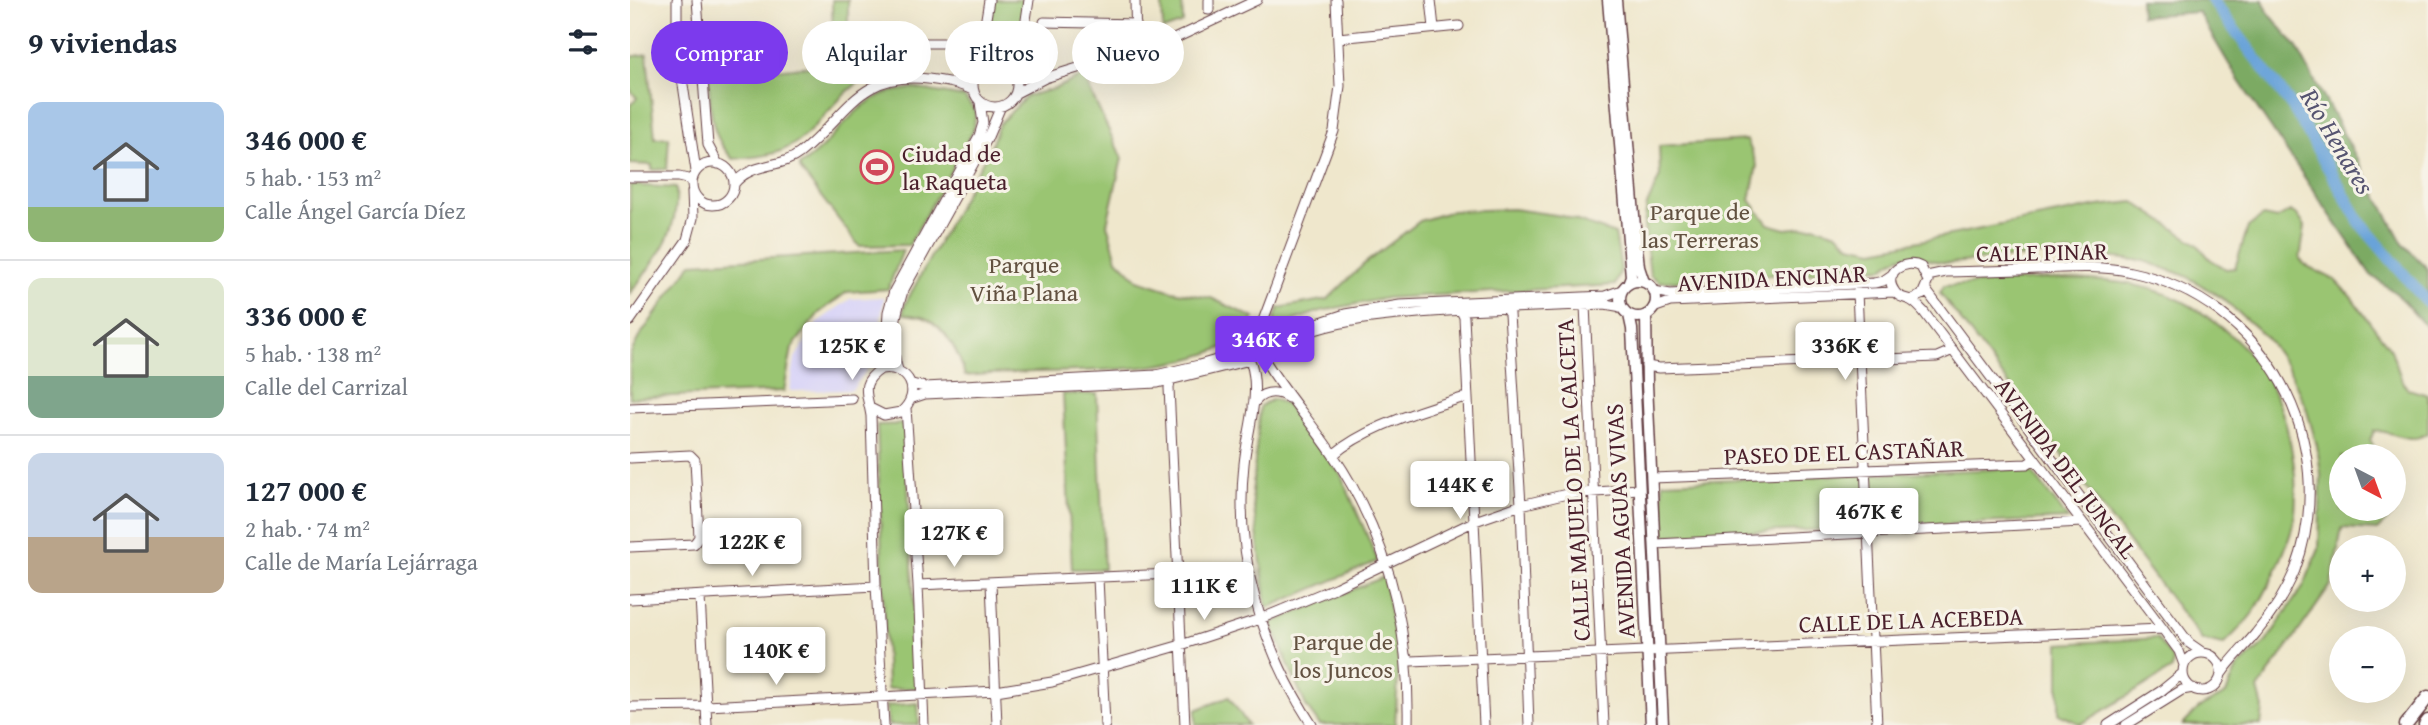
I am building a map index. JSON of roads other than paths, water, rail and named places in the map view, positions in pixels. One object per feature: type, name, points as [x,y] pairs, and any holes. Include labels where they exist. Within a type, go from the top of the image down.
[{"type":"highway","points":[[2406,725],[2428,696]]},
{"type":"main road","points":[[1608,0],[1615,43],[1631,227],[1631,276],[1620,295],[1626,311],[1641,317],[1650,311],[1655,302],[1654,291],[1644,282],[1631,227]]},
{"type":"main road","points":[[1615,43],[1616,0]]},
{"type":"main road","points":[[1625,287],[1633,282],[1644,282]]},
{"type":"main road","name":"AVENIDA AGUAS VIVAS","points":[[1626,311],[1632,329],[1651,725]]},
{"type":"main road","name":"AVENIDA AGUAS VIVAS","points":[[1650,311],[1646,366],[1663,725]]},
{"type":"street","points":[[677,0],[677,45],[694,175],[693,218]]},
{"type":"street","points":[[692,192],[705,204],[713,205],[724,202],[732,193],[734,184],[732,174],[722,166],[708,145],[696,0]]},
{"type":"street","points":[[986,21],[989,0]]},
{"type":"street","points":[[1026,21],[1029,0]]},
{"type":"street","points":[[1135,0],[1136,21]]},
{"type":"street","points":[[1184,34],[1257,0]]},
{"type":"street","points":[[1257,339],[1333,138],[1339,105],[1336,0]]},
{"type":"street","points":[[1431,0],[1434,28]]},
{"type":"street","points":[[1338,38],[1459,26]]},
{"type":"street","points":[[734,184],[744,174],[798,155],[857,96],[874,85],[896,78],[945,82]]},
{"type":"street","points":[[955,84],[974,91]]},
{"type":"street","points":[[852,399],[866,390],[872,377],[881,369],[885,360],[888,312],[894,291],[979,136],[983,123],[974,84]]},
{"type":"street","points":[[1016,93],[1017,84]]},
{"type":"street","points":[[980,102],[992,107],[1001,106],[1010,101],[1016,93],[1033,84]]},
{"type":"street","points":[[913,398],[911,384],[898,370],[893,351],[893,334],[903,291],[987,139],[1001,106]]},
{"type":"street","points":[[630,177],[694,175],[706,164],[758,168]]},
{"type":"street","points":[[630,321],[687,240],[693,218],[705,204]]},
{"type":"street","points":[[1911,263],[1921,267],[1927,276],[1926,290],[1922,295],[1910,300],[1894,292],[1893,274],[1900,265],[1911,263]]},
{"type":"street","name":"CALLE PINAR","points":[[1927,276],[1946,272],[2072,267],[2102,267],[2130,272],[2156,278],[2205,301],[2245,333],[2261,352],[2280,380],[2294,410],[2307,463],[2306,526],[2294,571],[2272,613],[2222,673]]},
{"type":"street","name":"AVENIDA ENCINAR","points":[[1654,291],[1670,293],[1874,283],[1893,274]]},
{"type":"street","points":[[911,384],[925,387],[1156,374],[1230,356],[1244,344],[1257,339],[1345,314],[1400,305],[1605,296],[1625,287]]},
{"type":"street","name":"AVENIDA DEL JUNCAL","points":[[1926,290],[2189,643],[2202,652]]},
{"type":"street","points":[[1857,292],[1877,725]]},
{"type":"street","name":"AVENIDA ENCINAR","points":[[1650,311],[1670,302],[1894,292]]},
{"type":"street","name":"AVENIDA DEL JUNCAL","points":[[1910,300],[1923,311],[1953,350],[2179,651],[2184,669]]},
{"type":"street","points":[[630,408],[852,399],[869,406],[879,414],[890,416],[901,412],[913,398],[925,394],[1080,388],[1170,381],[1248,362],[1256,364],[1265,355],[1294,337],[1348,322],[1400,313],[1605,304],[1626,311]]},
{"type":"street","name":"CALLE MAJUELO DE LA CALCETA","points":[[1585,305],[1604,725]]},
{"type":"street","points":[[1505,308],[1508,314],[1521,505],[1529,725]]},
{"type":"street","points":[[1461,311],[1464,317],[1475,521],[1483,725]]},
{"type":"street","points":[[1257,339],[1266,345],[1265,355],[1294,403],[1333,455],[1357,493],[1387,564],[1396,596],[1407,658],[1408,725]]},
{"type":"street","points":[[1241,349],[1254,378],[1253,405],[1243,467],[1243,523],[1248,567],[1260,619],[1283,675],[1312,725]]},
{"type":"street","points":[[1646,366],[1659,368],[1937,357],[1953,350]]},
{"type":"street","points":[[881,369],[898,370]]},
{"type":"street","points":[[1170,381],[1185,725]]},
{"type":"street","points":[[866,390],[869,406],[884,725]]},
{"type":"street","points":[[1253,405],[1258,398],[1273,392],[1284,394],[1294,403]]},
{"type":"street","points":[[1333,455],[1398,420],[1451,401],[1462,398],[1468,400]]},
{"type":"street","points":[[906,408],[924,725]]},
{"type":"street","points":[[630,458],[690,456],[695,460],[699,537],[694,544],[630,547]]},
{"type":"street","name":"PASEO DE EL CASTAÑAR","points":[[1652,478],[2027,464],[2035,460]]},
{"type":"street","points":[[630,707],[707,706],[1032,687],[1181,646],[1260,619],[1337,587],[1475,521],[1521,505],[1567,494],[1639,489]]},
{"type":"street","points":[[1656,544],[2082,522]]},
{"type":"street","points":[[918,585],[1178,575],[1241,571],[1248,567]]},
{"type":"street","points":[[1098,578],[1105,725]]},
{"type":"street","points":[[990,583],[997,725]]},
{"type":"street","points":[[630,599],[876,586]]},
{"type":"street","points":[[700,597],[707,725]]},
{"type":"street","name":"CALLE DE LA ACEBEDA","points":[[1407,658],[1410,661],[2162,629]]},
{"type":"street","points":[[2108,725],[2161,691],[2184,669],[2191,656],[2202,652],[2217,659],[2237,653]]},
{"type":"street","points":[[2126,725],[2182,690],[2209,690],[2218,683],[2222,673],[2217,659]]},
{"type":"street","points":[[2184,669],[2186,682],[2193,688]]},
{"type":"waterway","name":"Río Henares","points":[[2212,0],[2294,109],[2361,224],[2428,303]]},
{"type":"place","name":"Ciudad de la Raqueta","points":[[877,167]]},
{"type":"park label","name":"Parque de las Terreras","points":[[1700,225]]},
{"type":"park label","name":"Parque Viña Plana","points":[[1024,278]]},
{"type":"park label","name":"Parque de los Juncos","points":[[1343,655]]}]
